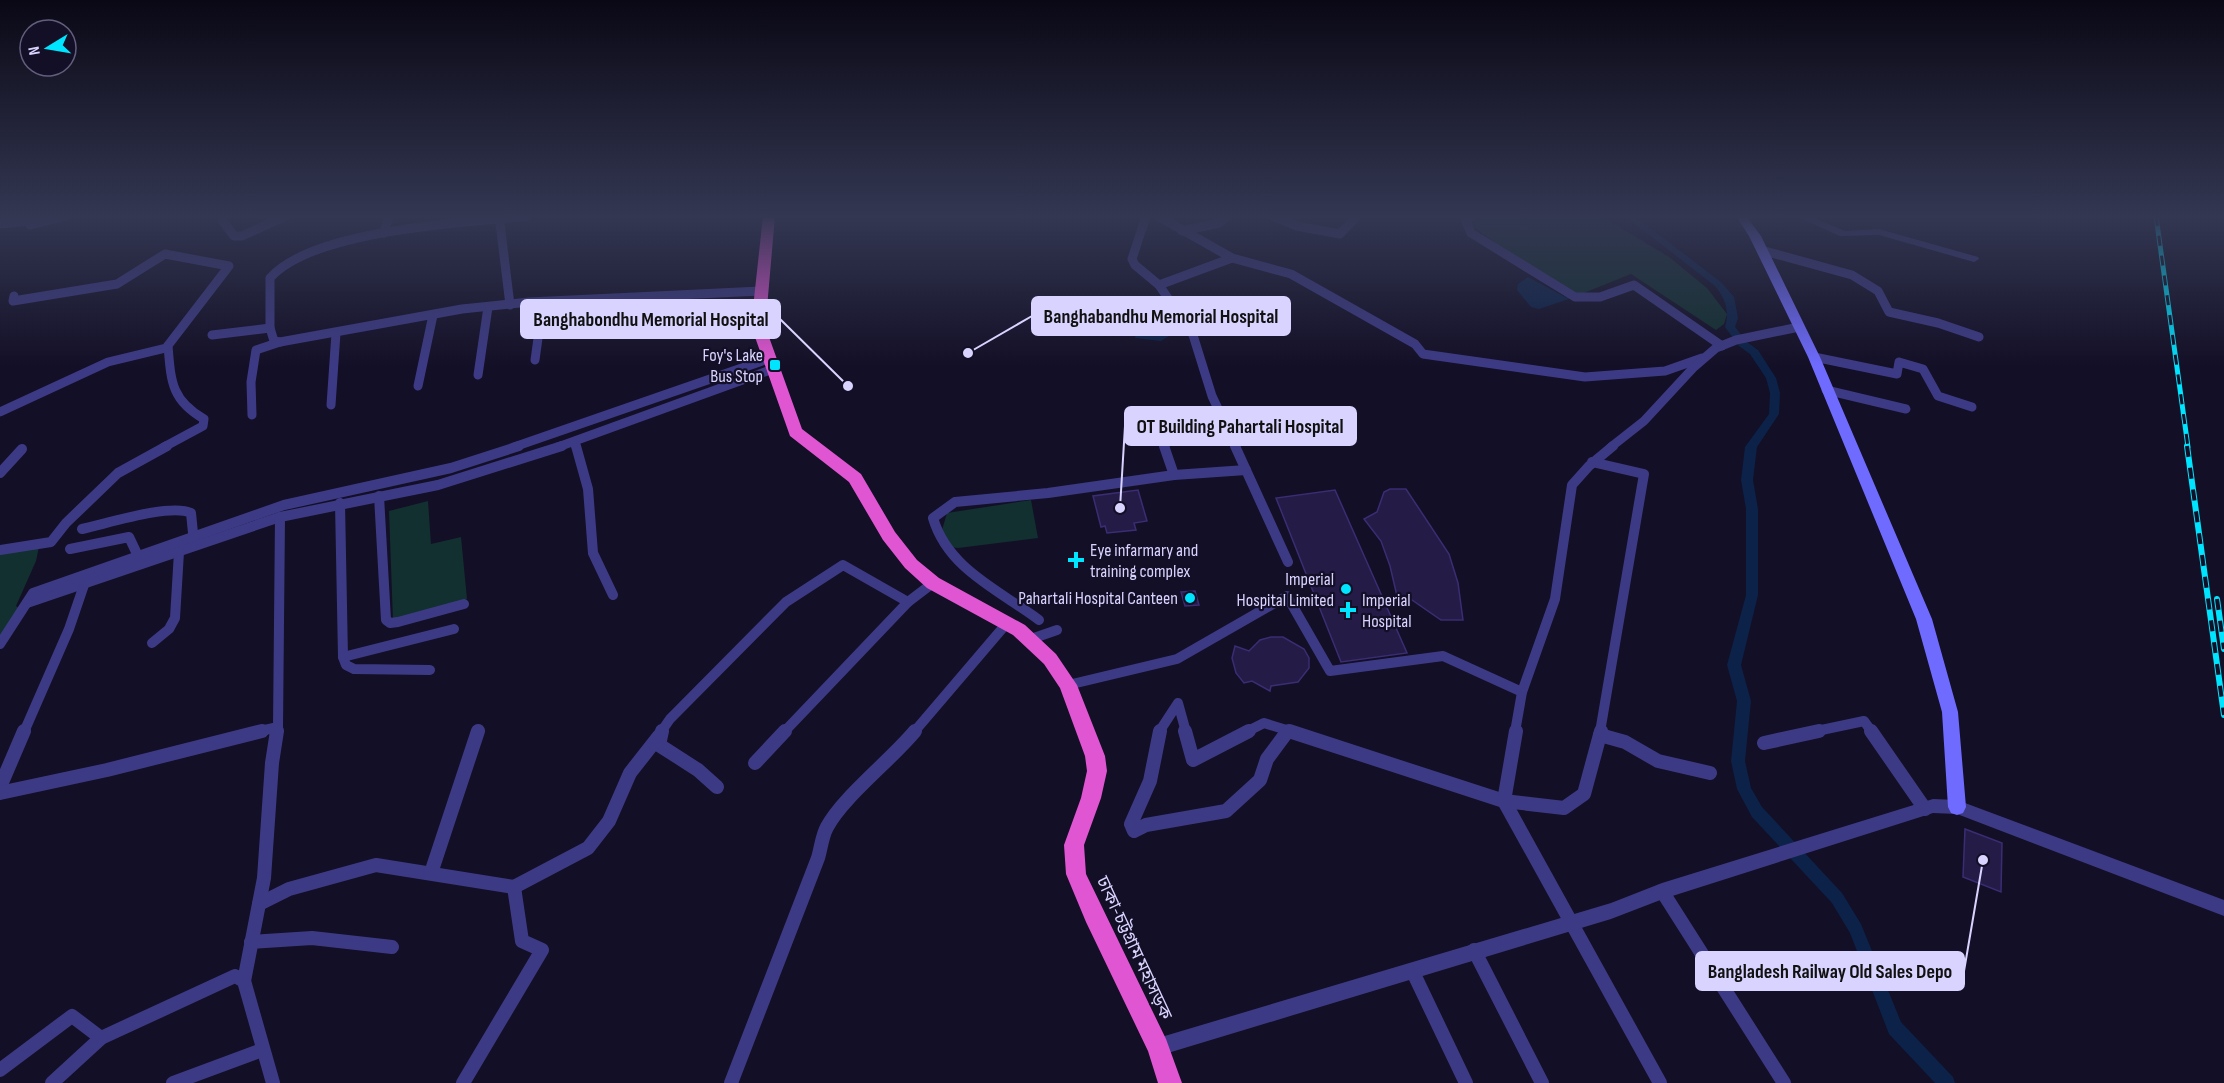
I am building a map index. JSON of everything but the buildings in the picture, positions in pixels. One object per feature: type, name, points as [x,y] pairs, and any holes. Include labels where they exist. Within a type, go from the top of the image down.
[{"type":"highway","name":"ঢাকা-চট্টগ্রাম মহাসড়ক","points":[[764,267],[760,324],[770,364],[795,432],[855,478],[899,549],[933,583],[1031,639],[1050,659],[1068,685],[1095,756],[1097,771],[1091,798],[1074,845],[1076,874],[1093,915],[1158,1047],[1170,1083]]},
{"type":"main road","points":[[1769,267],[1814,357],[1924,620],[1950,712],[1957,807]]},
{"type":"street","points":[[15,296],[13,301],[117,284],[148,267]]},
{"type":"street","points":[[0,412],[108,362],[168,346],[229,267]]},
{"type":"street","points":[[280,342],[274,341],[270,328],[272,274],[287,267]]},
{"type":"street","points":[[505,267],[510,305]]},
{"type":"street","points":[[1137,267],[1159,285],[1193,335],[1212,396],[1288,562]]},
{"type":"street","points":[[1159,285],[1210,267]]},
{"type":"street","points":[[1264,267],[1291,274],[1415,344],[1423,354],[1585,377],[1665,371],[1706,357]]},
{"type":"street","points":[[1523,267],[1577,299],[1594,299],[1634,285],[1724,344]]},
{"type":"street","points":[[1826,267],[1866,282],[1883,297],[1889,312],[1938,323],[1979,337]]},
{"type":"street","points":[[252,415],[250,386],[254,378],[256,350],[280,342],[488,307],[761,291]]},
{"type":"street","points":[[535,360],[543,302]]},
{"type":"street","points":[[478,375],[488,307]]},
{"type":"street","points":[[418,386],[433,315]]},
{"type":"street","points":[[1660,1083],[1504,801],[1522,692],[1555,599],[1572,485],[1592,462],[1642,423],[1706,357],[1724,344],[1799,327]]},
{"type":"street","points":[[212,335],[270,328]]},
{"type":"street","points":[[331,405],[336,333]]},
{"type":"street","points":[[0,550],[51,542],[66,523],[118,473],[203,426],[204,419],[193,413],[173,394],[168,346]]},
{"type":"street","points":[[1814,357],[1897,374],[1899,362],[1923,369],[1938,396],[1972,407]]},
{"type":"street","points":[[0,644],[30,598],[138,556],[340,503],[454,481],[575,443],[770,364]]},
{"type":"street","points":[[30,598],[84,585],[179,552],[194,542],[311,498],[451,468],[770,364]]},
{"type":"street","points":[[1826,390],[1906,409]]},
{"type":"street","points":[[1158,427],[1174,475]]},
{"type":"street","points":[[575,443],[588,489],[593,553],[613,596]]},
{"type":"street","points":[[0,473],[22,448]]},
{"type":"street","points":[[1287,732],[1267,759],[1260,780],[1226,811],[1146,825],[1134,831],[1131,824],[1141,805],[1159,749],[1157,735],[1178,703],[1193,760],[1264,723],[1504,801],[1564,808],[1584,794],[1600,735],[1644,474],[1592,462]]},
{"type":"street","points":[[1039,620],[945,551],[934,532],[933,518],[955,502],[1048,493],[1174,475],[1246,470]]},
{"type":"street","points":[[379,496],[386,620],[390,623],[398,622],[464,604]]},
{"type":"street","points":[[340,503],[343,657],[346,665],[354,669],[430,670]]},
{"type":"street","points":[[82,529],[182,510],[191,513],[194,542]]},
{"type":"street","points":[[273,1083],[244,981],[264,878],[272,763],[278,728],[280,518]]},
{"type":"street","points":[[70,549],[129,537],[138,556]]},
{"type":"street","points":[[152,643],[169,629],[175,618],[179,552]]},
{"type":"street","points":[[259,904],[289,890],[376,864],[514,887],[588,848],[609,821],[630,773],[670,719],[786,602],[843,565],[909,602]]},
{"type":"street","points":[[755,763],[909,602],[933,583]]},
{"type":"street","points":[[0,787],[69,628],[84,585]]},
{"type":"street","points":[[1068,685],[1177,659],[1287,596],[1330,671],[1443,656],[1522,692]]},
{"type":"street","points":[[731,1083],[818,858],[826,828],[839,809],[894,756],[1006,623]]},
{"type":"street","points":[[343,657],[454,629]]},
{"type":"street","points":[[1031,639],[1057,630]]},
{"type":"street","points":[[1764,743],[1864,722],[1926,809]]},
{"type":"street","points":[[0,793],[107,770],[278,728]]},
{"type":"street","points":[[430,873],[478,730]]},
{"type":"street","points":[[1600,735],[1625,742],[1658,761],[1710,772]]},
{"type":"street","points":[[659,736],[659,745],[698,770],[717,787]]},
{"type":"street","points":[[1158,1047],[1474,950],[1611,911],[1662,891],[1933,806],[1957,807],[2224,908]]},
{"type":"street","points":[[463,1083],[542,950],[522,941],[514,887]]},
{"type":"street","points":[[1662,891],[1784,1083]]},
{"type":"street","points":[[251,942],[312,938],[392,947]]},
{"type":"street","points":[[1474,950],[1542,1083]]},
{"type":"street","points":[[1412,970],[1466,1083]]},
{"type":"street","points":[[52,1083],[101,1038],[235,976],[244,981]]},
{"type":"street","points":[[0,1070],[72,1016],[101,1038]]},
{"type":"street","points":[[172,1083],[262,1050]]},
{"type":"green space","points":[[1526,267],[1681,267],[1707,288],[1727,314],[1724,324],[1716,330],[1631,274],[1569,299]]},
{"type":"green space","points":[[1031,500],[1038,538],[958,548],[950,547],[942,530],[947,513]]},
{"type":"green space","points":[[428,501],[431,544],[461,537],[467,599],[393,621],[389,511]]},
{"type":"green space","points":[[40,542],[36,561],[16,606],[20,609],[0,636],[0,549]]},
{"type":"water","points":[[1528,277],[1569,299],[1539,309],[1531,307],[1517,290],[1518,284]]},
{"type":"water","points":[[1151,310],[1161,311],[1166,316],[1172,334],[1161,341],[1135,338],[1141,314]]},
{"type":"waterway","points":[[1695,267],[1718,284],[1729,297],[1733,318],[1730,327],[1743,344],[1754,352],[1771,378],[1775,393],[1774,414],[1751,447],[1747,480],[1752,509],[1752,595],[1734,665],[1744,701],[1738,761],[1744,789],[1757,812],[1837,898],[1856,929],[1895,1028],[1947,1083]]},
{"type":"railway","points":[[2163,267],[2188,447]]},
{"type":"railway","points":[[2187,446],[2224,715]]},
{"type":"railway","points":[[2217,599],[2224,649]]},
{"type":"place","name":"Banghabandhu Memorial Hospital","points":[[968,353]]},
{"type":"place","name":"Foy's Lake Bus Stop","points":[[775,365]]},
{"type":"place","name":"Banghabondhu Memorial Hospital","points":[[848,386]]},
{"type":"place","name":"OT Building Pahartali Hospital","points":[[1120,508]]},
{"type":"place","name":"Eye infarmary and training complex","points":[[1076,560]]},
{"type":"place","name":"Imperial Hospital Limited","points":[[1346,589]]},
{"type":"place","name":"Pahartali Hospital Canteen","points":[[1190,598]]},
{"type":"place","name":"Imperial Hospital","points":[[1348,610]]},
{"type":"place","name":"Bangladesh Railway Old Sales Depo","points":[[1983,860]]}]
